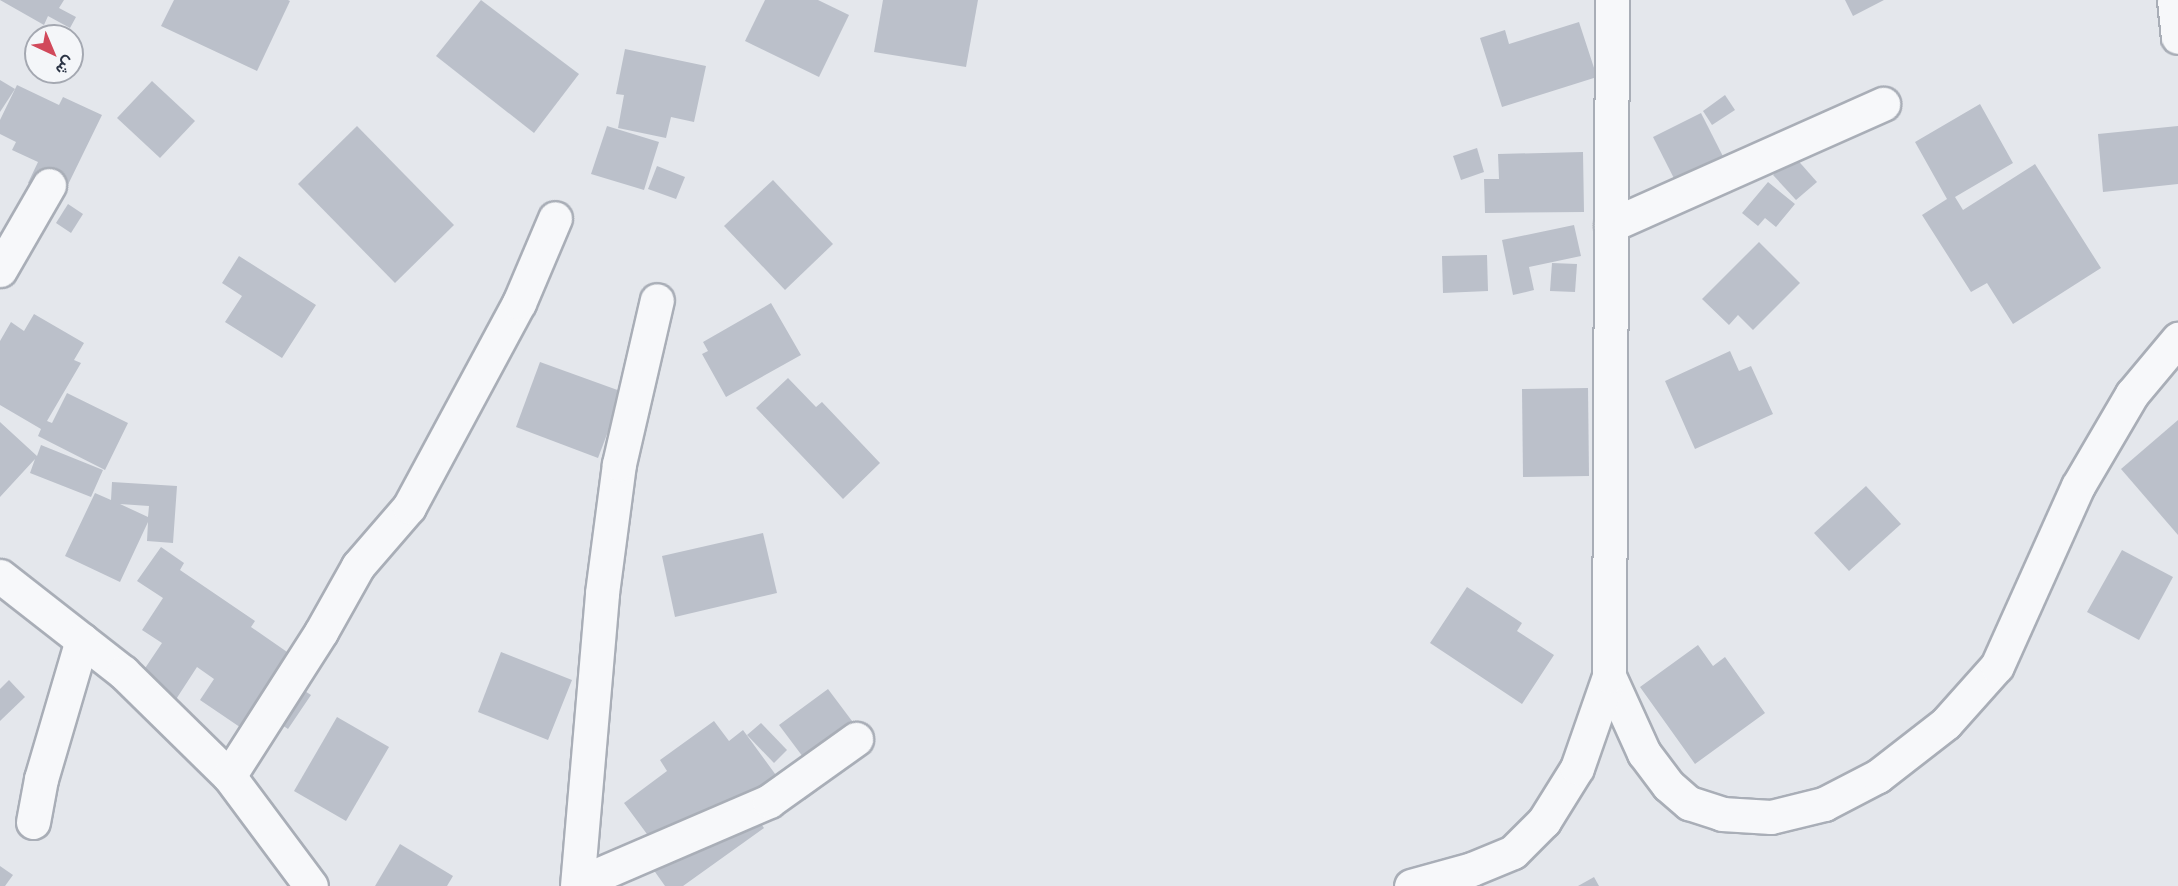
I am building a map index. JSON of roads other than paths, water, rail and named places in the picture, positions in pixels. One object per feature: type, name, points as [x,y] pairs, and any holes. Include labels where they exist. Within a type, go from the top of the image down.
[{"type":"street","points":[[1411,886],[1472,869],[1513,852],[1544,821],[1577,768],[1609,676],[1612,0]]},
{"type":"street","points":[[2174,0],[2178,37]]},
{"type":"street","points":[[1611,225],[1883,104]]},
{"type":"street","points":[[0,270],[49,185]]},
{"type":"street","points":[[229,776],[321,632],[358,566],[409,507],[519,303],[555,218]]},
{"type":"street","points":[[657,300],[616,487],[582,798],[578,885],[769,801],[856,739]]},
{"type":"street","points":[[1609,676],[1644,753],[1668,785],[1689,803],[1722,814],[1771,817],[1824,804],[1878,776],[1946,723],[1997,666],[2078,486],[2132,394],[2178,339]]},
{"type":"street","points":[[0,576],[123,672],[229,776],[311,886]]},
{"type":"street","points":[[33,822],[41,779],[82,640]]}]
